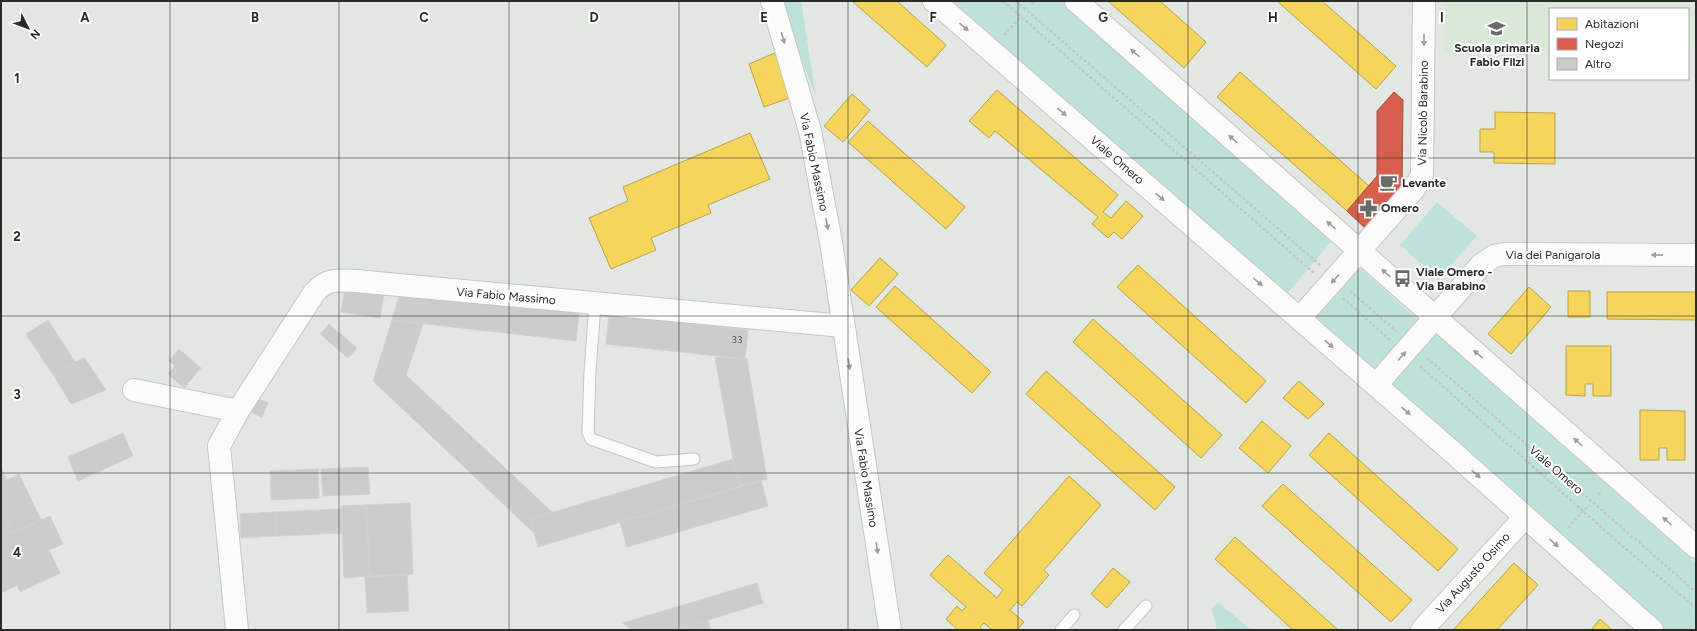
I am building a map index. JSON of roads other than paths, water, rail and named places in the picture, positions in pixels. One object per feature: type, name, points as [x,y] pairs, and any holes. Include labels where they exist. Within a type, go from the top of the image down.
[{"type":"street","name":"Via Fabio Massimo","points":[[772,1],[810,131],[831,242],[890,630]]},
{"type":"street","name":"Viale Omero","points":[[934,1],[1300,318],[1652,630]]},
{"type":"street","points":[[1076,1],[1696,547]]},
{"type":"street","name":"Via Nicolò Barabino","points":[[1360,250],[1414,189],[1422,175],[1424,1]]},
{"type":"street","points":[[1300,318],[1360,250]]},
{"type":"street","name":"Via dei Panigarola","points":[[1436,317],[1481,266],[1494,256],[1504,254],[1696,255]]},
{"type":"street","name":"Via Fabio Massimo","points":[[237,630],[219,446],[238,411],[321,284],[334,280],[843,326]]},
{"type":"street","points":[[1376,385],[1436,317]]},
{"type":"street","points":[[134,390],[238,411]]},
{"type":"street","name":"Via Augusto Osimo","points":[[1422,630],[1525,517]]},
{"type":"lane","points":[[595,304],[590,372],[588,432],[592,439],[656,462],[694,459]]},
{"type":"lane","points":[[1124,630],[1146,606]]},
{"type":"lane","points":[[1061,630],[1074,615]]},
{"type":"place","name":"Scuola primaria Fabio Filzi","points":[[1497,29]]},
{"type":"place","name":"Levante","points":[[1389,183]]},
{"type":"place","name":"Omero","points":[[1368,208]]},
{"type":"place","name":"Viale Omero - Via Barabino","points":[[1403,279]]}]
